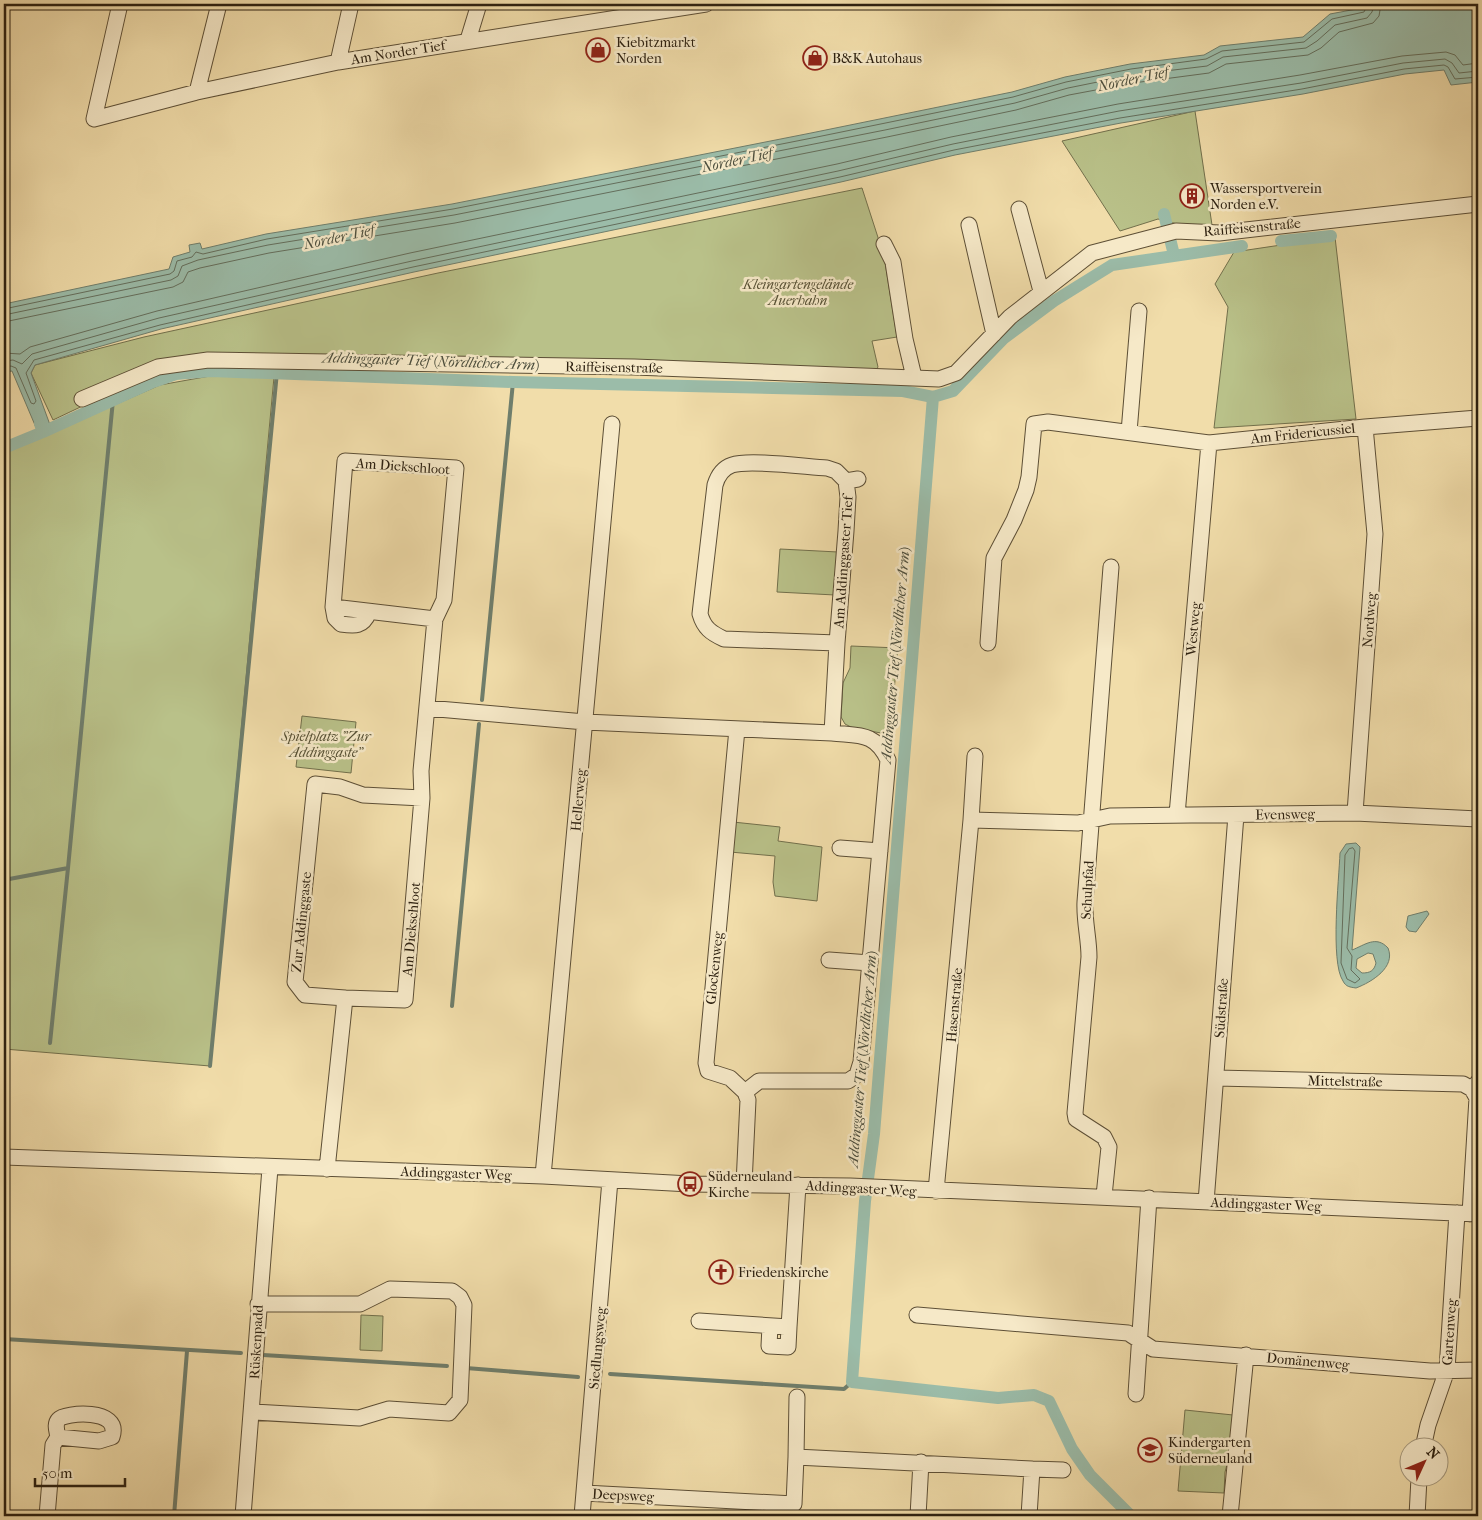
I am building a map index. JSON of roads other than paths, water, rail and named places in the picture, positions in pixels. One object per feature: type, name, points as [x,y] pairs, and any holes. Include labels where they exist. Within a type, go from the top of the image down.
[{"type":"street","name":"Am Norder Tief","points":[[120,4],[94,119],[197,92],[338,62],[706,4]]},
{"type":"street","points":[[197,92],[219,4]]},
{"type":"street","points":[[338,62],[351,4]]},
{"type":"street","points":[[468,40],[479,4]]},
{"type":"street","name":"Raiffeisenstraße","points":[[82,399],[158,367],[208,360],[634,366],[939,379],[956,372],[994,334],[1041,292],[1092,253],[1169,232],[1219,233],[1478,204]]},
{"type":"street","points":[[1019,209],[1041,292]]},
{"type":"street","points":[[969,224],[994,334]]},
{"type":"street","points":[[884,244],[893,262],[905,339],[914,377]]},
{"type":"street","points":[[1129,432],[1140,312]]},
{"type":"street","name":"Am Fridericussiel","points":[[988,643],[994,558],[1014,520],[1026,490],[1034,424],[1048,422],[1209,443],[1478,418]]},
{"type":"street","name":"Hellerweg","points":[[543,1176],[612,424]]},
{"type":"street","name":"Nordweg","points":[[1355,814],[1375,534],[1365,427]]},
{"type":"street","name":"Westweg","points":[[1177,815],[1209,443]]},
{"type":"street","name":"Am Diekschloot","points":[[345,998],[404,1000],[423,792],[421,771],[435,619],[444,600],[456,468],[345,461],[334,607],[435,619]]},
{"type":"street","name":"Am Addinggaster Tief","points":[[832,733],[848,497],[852,480],[828,468],[742,462],[725,468],[718,476],[715,484],[700,614],[703,624],[713,634],[724,639],[837,643]]},
{"type":"street","name":"Schulpfad","points":[[1104,1196],[1109,1147],[1104,1137],[1076,1119],[1075,1113],[1089,956],[1088,938],[1084,921],[1111,567]]},
{"type":"street","points":[[427,708],[585,722],[832,733],[868,737],[882,746],[888,760],[861,1062],[857,1075],[848,1081],[760,1081],[745,1092],[748,1100],[744,1184]]},
{"type":"street","name":"Glockenweg","points":[[737,729],[706,1064],[708,1071],[730,1078],[745,1092]]},
{"type":"street","name":"Hasenstraße","points":[[936,1191],[971,820],[975,756]]},
{"type":"street","name":"Zur Addinggaste","points":[[345,998],[305,995],[294,982],[315,784],[340,787],[363,795],[423,792]]},
{"type":"street","name":"Evensweg","points":[[1092,820],[1110,816],[1355,814],[1478,819]]},
{"type":"street","name":"Südstraße","points":[[1206,1202],[1236,815]]},
{"type":"street","points":[[971,820],[1078,823],[1092,820]]},
{"type":"street","points":[[840,848],[880,850]]},
{"type":"street","points":[[829,960],[870,963]]},
{"type":"street","points":[[327,1169],[345,998]]},
{"type":"street","name":"Mittelstraße","points":[[1216,1078],[1463,1084],[1475,1086],[1476,1098],[1468,1213]]},
{"type":"street","name":"Addinggaster Weg","points":[[4,1158],[543,1176],[610,1180],[879,1187],[1468,1213]]},
{"type":"street","name":"Rüskenpadd","points":[[243,1516],[270,1168]]},
{"type":"street","name":"Siedlungsweg","points":[[582,1516],[610,1180]]},
{"type":"street","points":[[700,1321],[789,1327],[798,1185]]},
{"type":"street","points":[[1136,1394],[1149,1198]]},
{"type":"street","name":"Gartenweg","points":[[1425,1438],[1447,1370],[1468,1213]]},
{"type":"street","points":[[252,1412],[359,1418],[389,1409],[449,1413],[460,1400],[464,1305],[460,1297],[452,1291],[390,1289],[360,1304],[258,1304]]},
{"type":"street","name":"Domänenweg","points":[[917,1315],[1128,1333],[1153,1349],[1430,1371],[1478,1370]]},
{"type":"street","points":[[1230,1516],[1246,1355]]},
{"type":"street","name":"Deepsweg","points":[[584,1493],[794,1504],[797,1397]]},
{"type":"street","points":[[47,1516],[53,1445],[58,1437]]},
{"type":"street","points":[[796,1457],[1063,1470]]},
{"type":"street","points":[[918,1516],[921,1462]]},
{"type":"street","points":[[1029,1516],[1032,1469]]},
{"type":"street","points":[[1417,1516],[1418,1488]]},
{"type":"water","name":"Norder Tief","points":[[1363,4],[1478,4],[1478,82],[1451,85],[1444,70],[1405,74],[1303,94],[1121,123],[955,155],[841,182],[414,272],[161,329],[35,365],[31,373],[53,433],[40,437],[12,371],[4,372],[4,304],[169,269],[173,257],[190,252],[189,245],[200,243],[202,249],[266,234],[452,204],[1012,92],[1065,77],[1130,64],[1204,55],[1220,46],[1303,37],[1330,14],[1362,8]]},
{"type":"water","points":[[1356,843],[1360,847],[1352,950],[1370,942],[1379,942],[1388,948],[1390,955],[1386,967],[1381,973],[1369,982],[1356,988],[1344,983],[1339,971],[1337,957],[1336,920],[1340,853],[1346,844]],"holes":[[[1368,953],[1373,954],[1376,963],[1371,971],[1362,973],[1356,968],[1357,959]]]},
{"type":"water","points":[[1427,911],[1429,914],[1416,932],[1409,931],[1406,927],[1408,916]]},
{"type":"waterway","name":"Addinggaster Tief (Nördlicher Arm)","points":[[1164,214],[1174,255]]},
{"type":"waterway","name":"Addinggaster Tief (Nördlicher Arm)","points":[[1281,241],[1331,236]]},
{"type":"waterway","name":"Addinggaster Tief (Nördlicher Arm)","points":[[933,397],[953,391],[1003,339],[1054,301],[1112,265],[1242,246]]},
{"type":"waterway","name":"Addinggaster Tief (Nördlicher Arm)","points":[[40,424],[43,432],[153,382],[176,374],[211,371],[513,382],[903,391],[933,397],[874,1134],[865,1201],[852,1382],[998,1398],[1034,1395],[1049,1401],[1072,1449],[1090,1475],[1131,1516]]},
{"type":"waterway","points":[[210,1066],[277,372]]},
{"type":"waterway","points":[[482,700],[513,382]]},
{"type":"waterway","points":[[4,880],[68,868],[113,400]]},
{"type":"waterway","points":[[4,448],[43,432]]},
{"type":"waterway","points":[[452,1006],[479,724]]},
{"type":"waterway","points":[[50,1043],[68,868]]},
{"type":"waterway","points":[[4,1339],[241,1353]]},
{"type":"waterway","points":[[174,1516],[187,1351]]},
{"type":"waterway","points":[[263,1355],[447,1366]]},
{"type":"waterway","points":[[466,1368],[578,1377]]},
{"type":"waterway","points":[[610,1374],[844,1389],[852,1382]]},
{"type":"place","name":"Kiebitzmarkt Norden","points":[[598,50]]},
{"type":"place","name":"B&K Autohaus","points":[[815,58]]},
{"type":"place","name":"Wassersportverein Norden e.V.","points":[[1192,196]]},
{"type":"place","name":"Süderneuland Kirche","points":[[690,1184]]},
{"type":"place","name":"Friedenskirche","points":[[721,1272]]},
{"type":"place","name":"Kindergarten Süderneuland","points":[[1150,1450]]},
{"type":"park label","name":"Kleingartengelände Auerhahn","points":[[798,292]]},
{"type":"park label","name":"Spielplatz \"Zur Addinggaste\"","points":[[326,744]]}]
